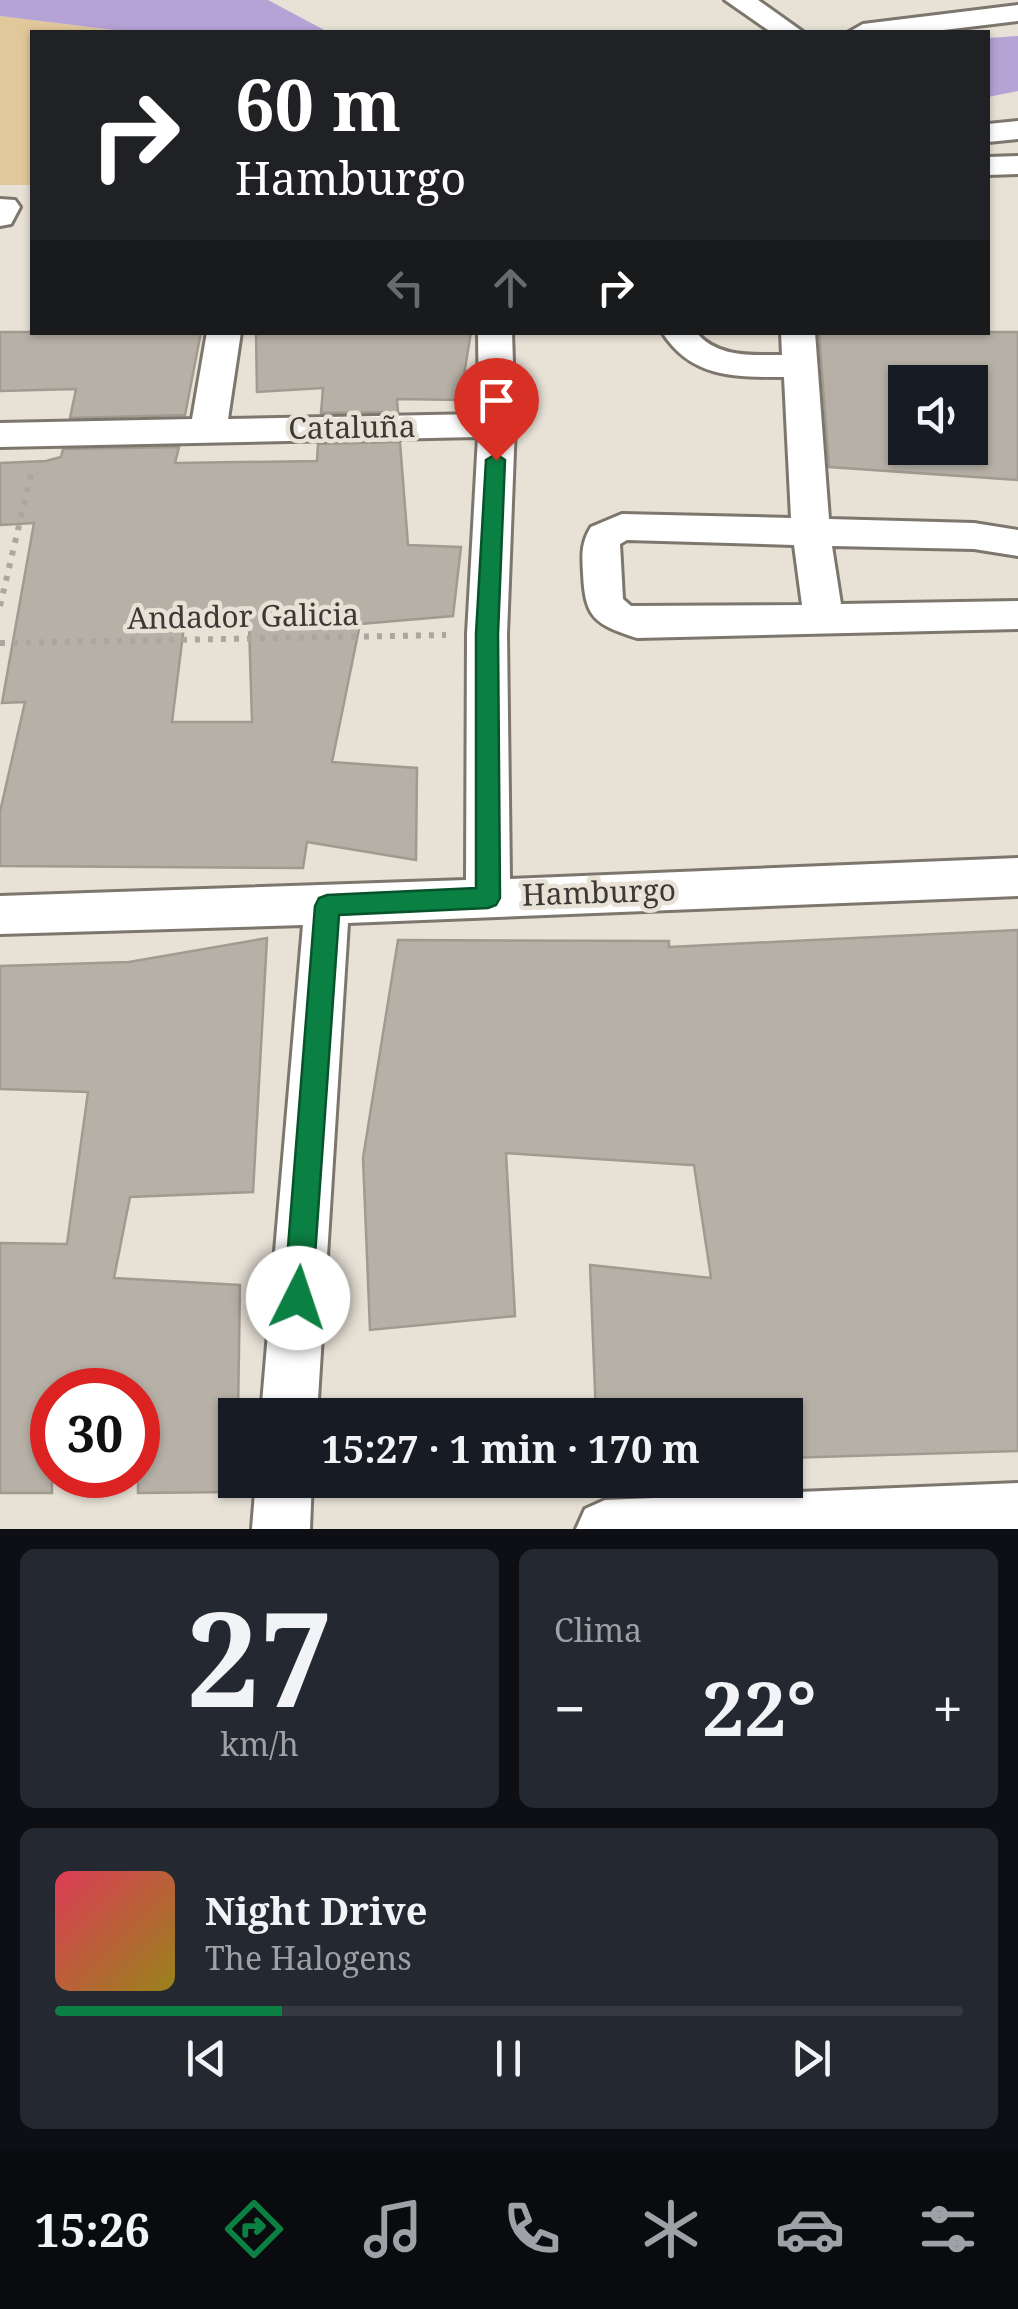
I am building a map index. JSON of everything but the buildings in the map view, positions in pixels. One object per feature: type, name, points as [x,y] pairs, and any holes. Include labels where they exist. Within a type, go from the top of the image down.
[{"type":"street","points":[[740,0],[786,30]]},
{"type":"street","points":[[879,30],[1018,13]]},
{"type":"street","points":[[990,133],[1018,130]]},
{"type":"street","points":[[990,166],[1018,165]]},
{"type":"street","points":[[208,430],[224,335]]},
{"type":"street","points":[[488,898],[487,634],[497,426],[495,335]]},
{"type":"street","points":[[680,335],[687,347],[706,358],[798,349],[812,532],[824,620]]},
{"type":"street","name":"Cataluña","points":[[0,435],[497,426]]},
{"type":"street","points":[[1018,543],[974,536],[614,529],[601,543],[604,604],[618,616],[637,623],[1018,615]]},
{"type":"street","name":"Hamburgo","points":[[0,914],[327,906],[1018,877]]},
{"type":"street","points":[[290,1398],[327,906]]},
{"type":"street","points":[[280,1529],[283,1498]]},
{"type":"street","points":[[605,1529],[1018,1512]]},
{"type":"path","points":[[0,606],[40,434]]},
{"type":"path","name":"Andador Galicia","points":[[0,643],[487,634]]},
{"type":"shaded area","points":[[0,0],[268,0],[324,30],[114,30],[0,16]]},
{"type":"shaded area","points":[[0,16],[114,30],[30,30],[30,185],[0,185]]},
{"type":"shaded area","points":[[1018,36],[1018,91],[990,97],[990,38]]},
{"type":"route","points":[[298,1298],[327,906],[488,898],[487,634],[496,460]]}]
